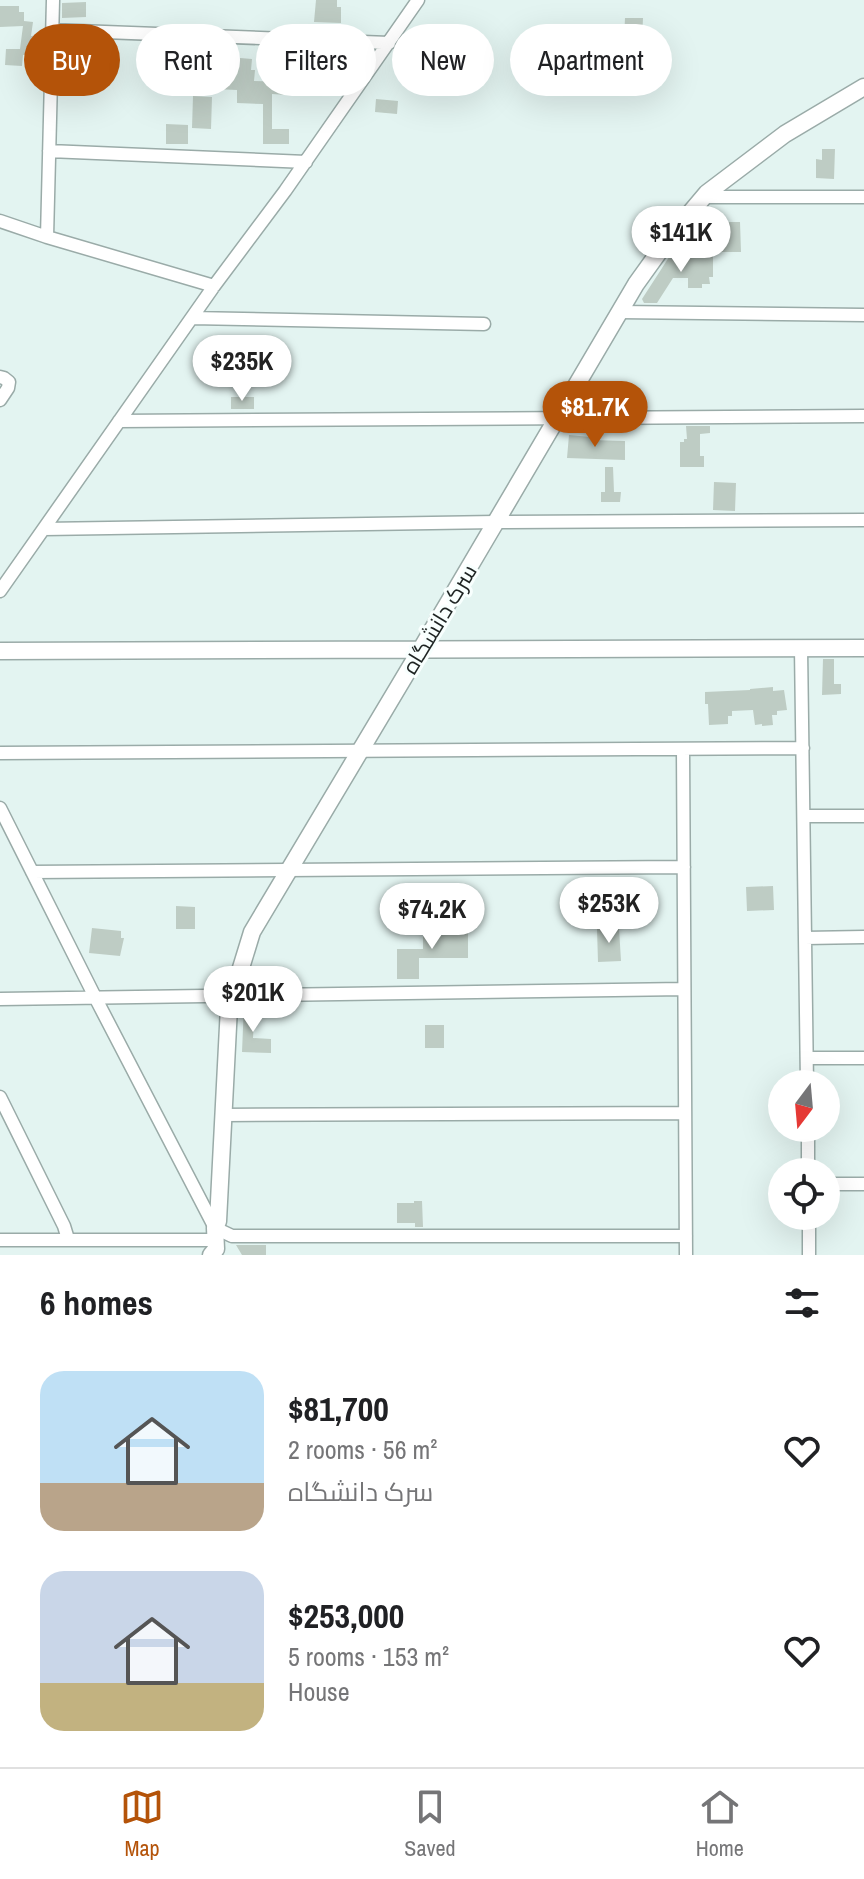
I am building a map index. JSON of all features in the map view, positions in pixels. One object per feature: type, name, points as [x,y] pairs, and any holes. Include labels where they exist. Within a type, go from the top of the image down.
[{"type":"street","points":[[52,24],[53,0]]},
{"type":"street","points":[[0,591],[418,0]]},
{"type":"street","points":[[120,33],[389,43]]},
{"type":"street","name":"سرک دانشگاه","points":[[216,1245],[229,1007],[252,932],[636,284],[669,238],[704,197],[785,134],[864,87]]},
{"type":"street","points":[[47,237],[50,96]]},
{"type":"street","points":[[49,151],[306,162]]},
{"type":"street","points":[[704,197],[864,197]]},
{"type":"street","points":[[0,221],[214,286]]},
{"type":"street","points":[[620,312],[864,315]]},
{"type":"street","points":[[192,318],[484,324]]},
{"type":"street","points":[[0,377],[9,382],[0,400]]},
{"type":"street","points":[[119,421],[864,416]]},
{"type":"street","points":[[44,529],[864,520]]},
{"type":"street","points":[[801,648],[807,1070]]},
{"type":"street","points":[[0,651],[864,648]]},
{"type":"street","points":[[0,753],[803,748]]},
{"type":"street","points":[[683,749],[686,1255]]},
{"type":"street","points":[[0,808],[216,1245]]},
{"type":"street","points":[[804,816],[864,816]]},
{"type":"street","points":[[32,872],[684,867]]},
{"type":"street","points":[[805,938],[864,937]]},
{"type":"street","points":[[0,999],[684,989]]},
{"type":"street","points":[[807,1058],[864,1058]]},
{"type":"street","points":[[0,1097],[6,1120],[64,1226],[68,1239]]},
{"type":"street","points":[[224,1115],[685,1113]]},
{"type":"street","points":[[840,1184],[864,1184]]},
{"type":"street","points":[[809,1230],[809,1255]]},
{"type":"street","points":[[0,1240],[68,1239],[216,1245],[232,1236],[686,1236]]},
{"type":"building","points":[[316,0],[337,0],[337,7],[341,7],[341,23],[314,22]]},
{"type":"building","points":[[86,2],[86,17],[62,18],[62,3]]},
{"type":"building","points":[[0,6],[19,6],[19,12],[24,12],[24,21],[33,22],[24,24],[22,66],[5,65],[6,49],[20,49],[23,26],[0,27]]},
{"type":"building","points":[[625,18],[643,18],[643,24],[625,24]]},
{"type":"building","points":[[240,58],[252,59],[256,96],[272,96],[272,129],[289,129],[289,144],[263,144],[263,104],[237,103],[237,96],[240,96]]},
{"type":"building","points":[[193,96],[212,97],[211,129],[192,128]]},
{"type":"building","points":[[376,99],[398,101],[397,114],[375,112]]},
{"type":"building","points":[[166,124],[188,125],[188,144],[166,144]]},
{"type":"building","points":[[822,149],[835,149],[834,179],[816,178],[816,159],[822,160]]},
{"type":"building","points":[[719,222],[740,222],[741,252],[719,252]]},
{"type":"building","points":[[673,251],[686,259],[687,252],[713,255],[710,284],[702,284],[702,288],[688,288],[688,278],[673,278],[657,303],[644,303],[642,299]]},
{"type":"building","points":[[231,397],[254,397],[254,409],[231,409]]},
{"type":"building","points":[[686,426],[710,426],[710,433],[700,434],[700,456],[704,456],[704,467],[680,467],[680,442],[687,439]]},
{"type":"building","points":[[569,435],[590,437],[590,440],[625,441],[625,460],[567,458]]},
{"type":"building","points":[[605,467],[613,467],[614,492],[621,492],[620,502],[601,502],[601,492],[605,492]]},
{"type":"building","points":[[714,482],[736,483],[735,511],[713,510]]},
{"type":"building","points":[[823,659],[834,659],[834,684],[841,684],[841,694],[822,695]]},
{"type":"building","points":[[773,687],[773,691],[784,690],[787,710],[772,715],[773,725],[755,725],[753,710],[732,711],[728,724],[709,725],[705,692]]},
{"type":"building","points":[[773,886],[774,910],[747,911],[746,887]]},
{"type":"building","points":[[176,906],[195,907],[195,929],[176,929]]},
{"type":"building","points":[[92,928],[121,931],[121,938],[124,938],[120,956],[89,953]]},
{"type":"building","points":[[619,928],[621,961],[598,962],[597,929]]},
{"type":"building","points":[[423,930],[468,930],[468,958],[419,958],[419,979],[397,979],[397,949],[423,949]]},
{"type":"building","points":[[244,1004],[255,1004],[253,1038],[271,1039],[271,1053],[242,1052]]},
{"type":"building","points":[[425,1025],[444,1025],[444,1048],[425,1048]]},
{"type":"building","points":[[422,1201],[423,1227],[415,1227],[415,1223],[397,1223],[397,1203]]},
{"type":"building","points":[[236,1245],[266,1245],[266,1255],[242,1255]]}]
